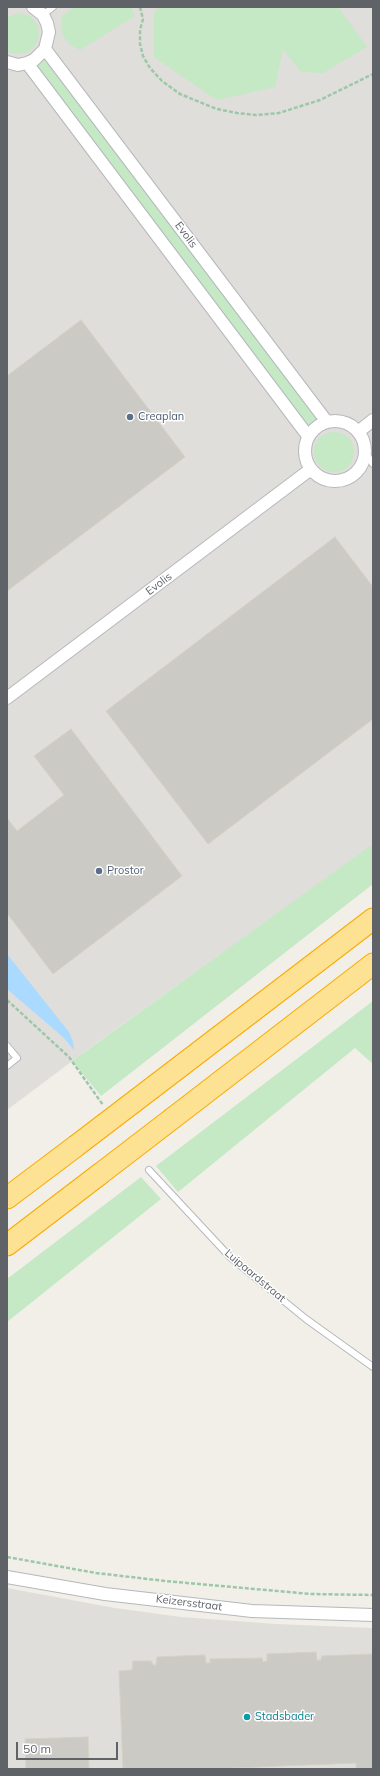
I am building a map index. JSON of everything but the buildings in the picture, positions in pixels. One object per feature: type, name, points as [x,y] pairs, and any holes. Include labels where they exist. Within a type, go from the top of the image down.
[{"type":"highway","points":[[7,1198],[373,919]]},
{"type":"highway","points":[[7,1245],[373,964]]},
{"type":"street","points":[[7,62],[18,64],[27,63],[34,60],[45,49],[49,32],[47,23],[43,15],[33,7]]},
{"type":"street","name":"Evolis","points":[[45,49],[327,422]]},
{"type":"street","points":[[27,63],[308,436]]},
{"type":"street","points":[[358,432],[373,420]]},
{"type":"street","points":[[340,421],[348,424],[358,432],[364,443],[365,452],[364,460],[356,473],[342,480],[326,480],[319,477],[311,469],[305,458],[304,450],[308,436],[315,428],[327,422],[340,421]]},
{"type":"street","name":"Evolis","points":[[7,698],[311,469]]},
{"type":"street","name":"Keizersstraat","points":[[7,1576],[105,1594],[252,1611],[373,1615]]},
{"type":"lane","points":[[43,15],[53,7]]},
{"type":"lane","points":[[365,452],[373,464]]},
{"type":"lane","points":[[7,1046],[17,1058],[7,1066]]},
{"type":"lane","name":"Luipaardstraat","points":[[149,1170],[230,1257],[306,1319],[373,1367]]},
{"type":"path","points":[[140,7],[143,19],[140,30],[140,44],[143,56],[150,68],[162,81],[180,94],[217,109],[256,115],[279,113],[320,100],[373,74]]},
{"type":"path","points":[[7,1000],[69,1057],[99,1101]]},
{"type":"path","points":[[7,1557],[89,1572],[165,1581],[312,1594],[373,1595]]},
{"type":"shaded area","points":[[7,7],[373,7],[373,845],[95,1044],[7,1110]]},
{"type":"shaded area","points":[[7,1588],[115,1608],[181,1617],[276,1624],[372,1628],[373,1769],[7,1769]]},
{"type":"green space","points":[[75,7],[131,7],[135,16],[80,50],[69,44],[61,32],[62,16]]},
{"type":"green space","points":[[159,7],[338,7],[367,47],[323,73],[301,72],[283,49],[275,87],[217,100],[154,57],[154,13]]},
{"type":"green space","points":[[21,13],[31,17],[36,23],[39,37],[35,46],[31,50],[25,53],[16,54],[7,51],[7,17]]},
{"type":"green space","points":[[45,58],[319,419],[308,427],[34,65]]},
{"type":"green space","points":[[338,432],[345,435],[351,441],[354,452],[353,460],[345,469],[338,472],[330,472],[323,469],[315,460],[314,448],[317,441],[326,433]]},
{"type":"green space","points":[[373,844],[373,884],[101,1096],[72,1061]]},
{"type":"green space","points":[[373,1001],[373,1064],[355,1048],[178,1192],[156,1166]]},
{"type":"green space","points":[[141,1177],[161,1199],[7,1322],[7,1279]]},
{"type":"water","points":[[7,954],[69,1032],[74,1050],[63,1037],[7,989]]},
{"type":"place","name":"Creaplan","points":[[130,417]]},
{"type":"place","name":"Prostor","points":[[99,871]]},
{"type":"place","name":"Stadsbader","points":[[247,1717]]}]
